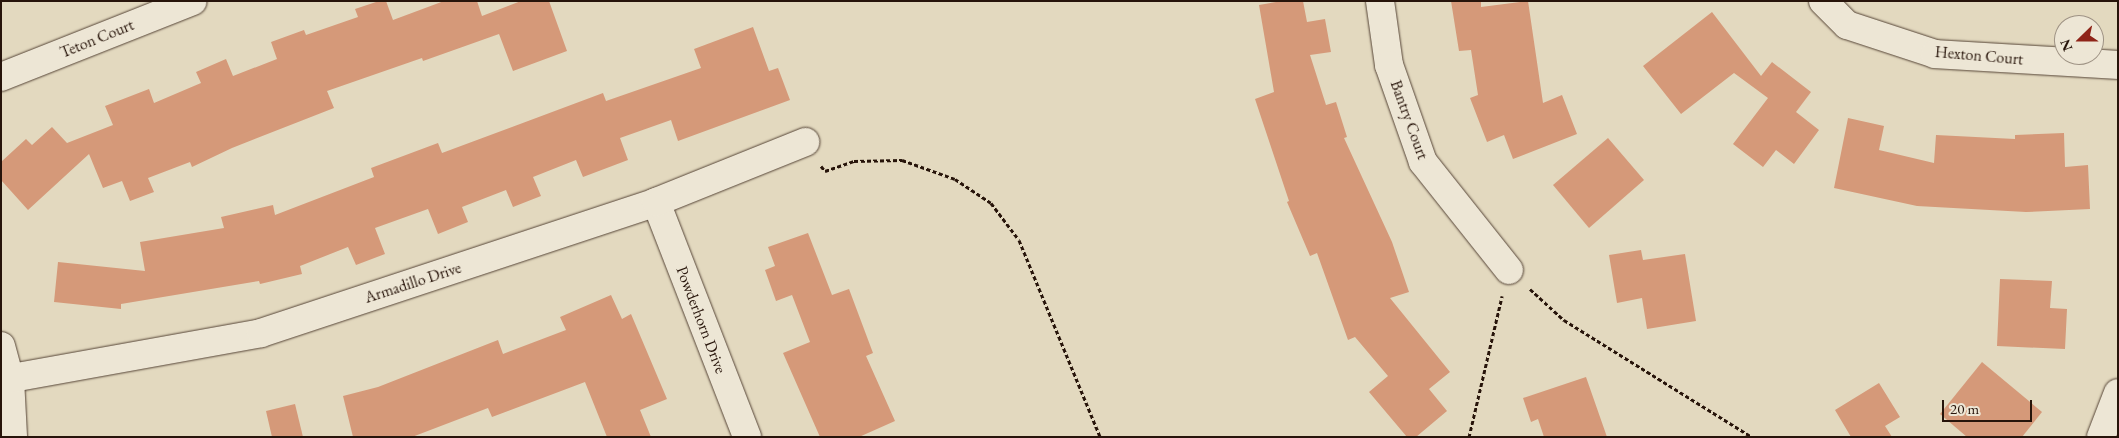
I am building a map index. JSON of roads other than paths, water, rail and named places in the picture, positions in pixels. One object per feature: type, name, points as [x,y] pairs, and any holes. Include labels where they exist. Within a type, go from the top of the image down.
[{"type":"street","name":"Teton Court","points":[[1,77],[193,1]]},
{"type":"street","name":"Bantry Court","points":[[1380,1],[1389,65],[1423,162],[1509,270]]},
{"type":"street","name":"Hexton Court","points":[[1823,1],[1847,25],[1934,54],[2118,65]]},
{"type":"street","name":"Armadillo Drive","points":[[5,379],[260,333],[656,202],[805,142]]},
{"type":"street","name":"Powderhorn Drive","points":[[656,202],[747,437]]},
{"type":"street","points":[[1,346],[13,437]]},
{"type":"street","points":[[2101,437],[2118,393]]}]
